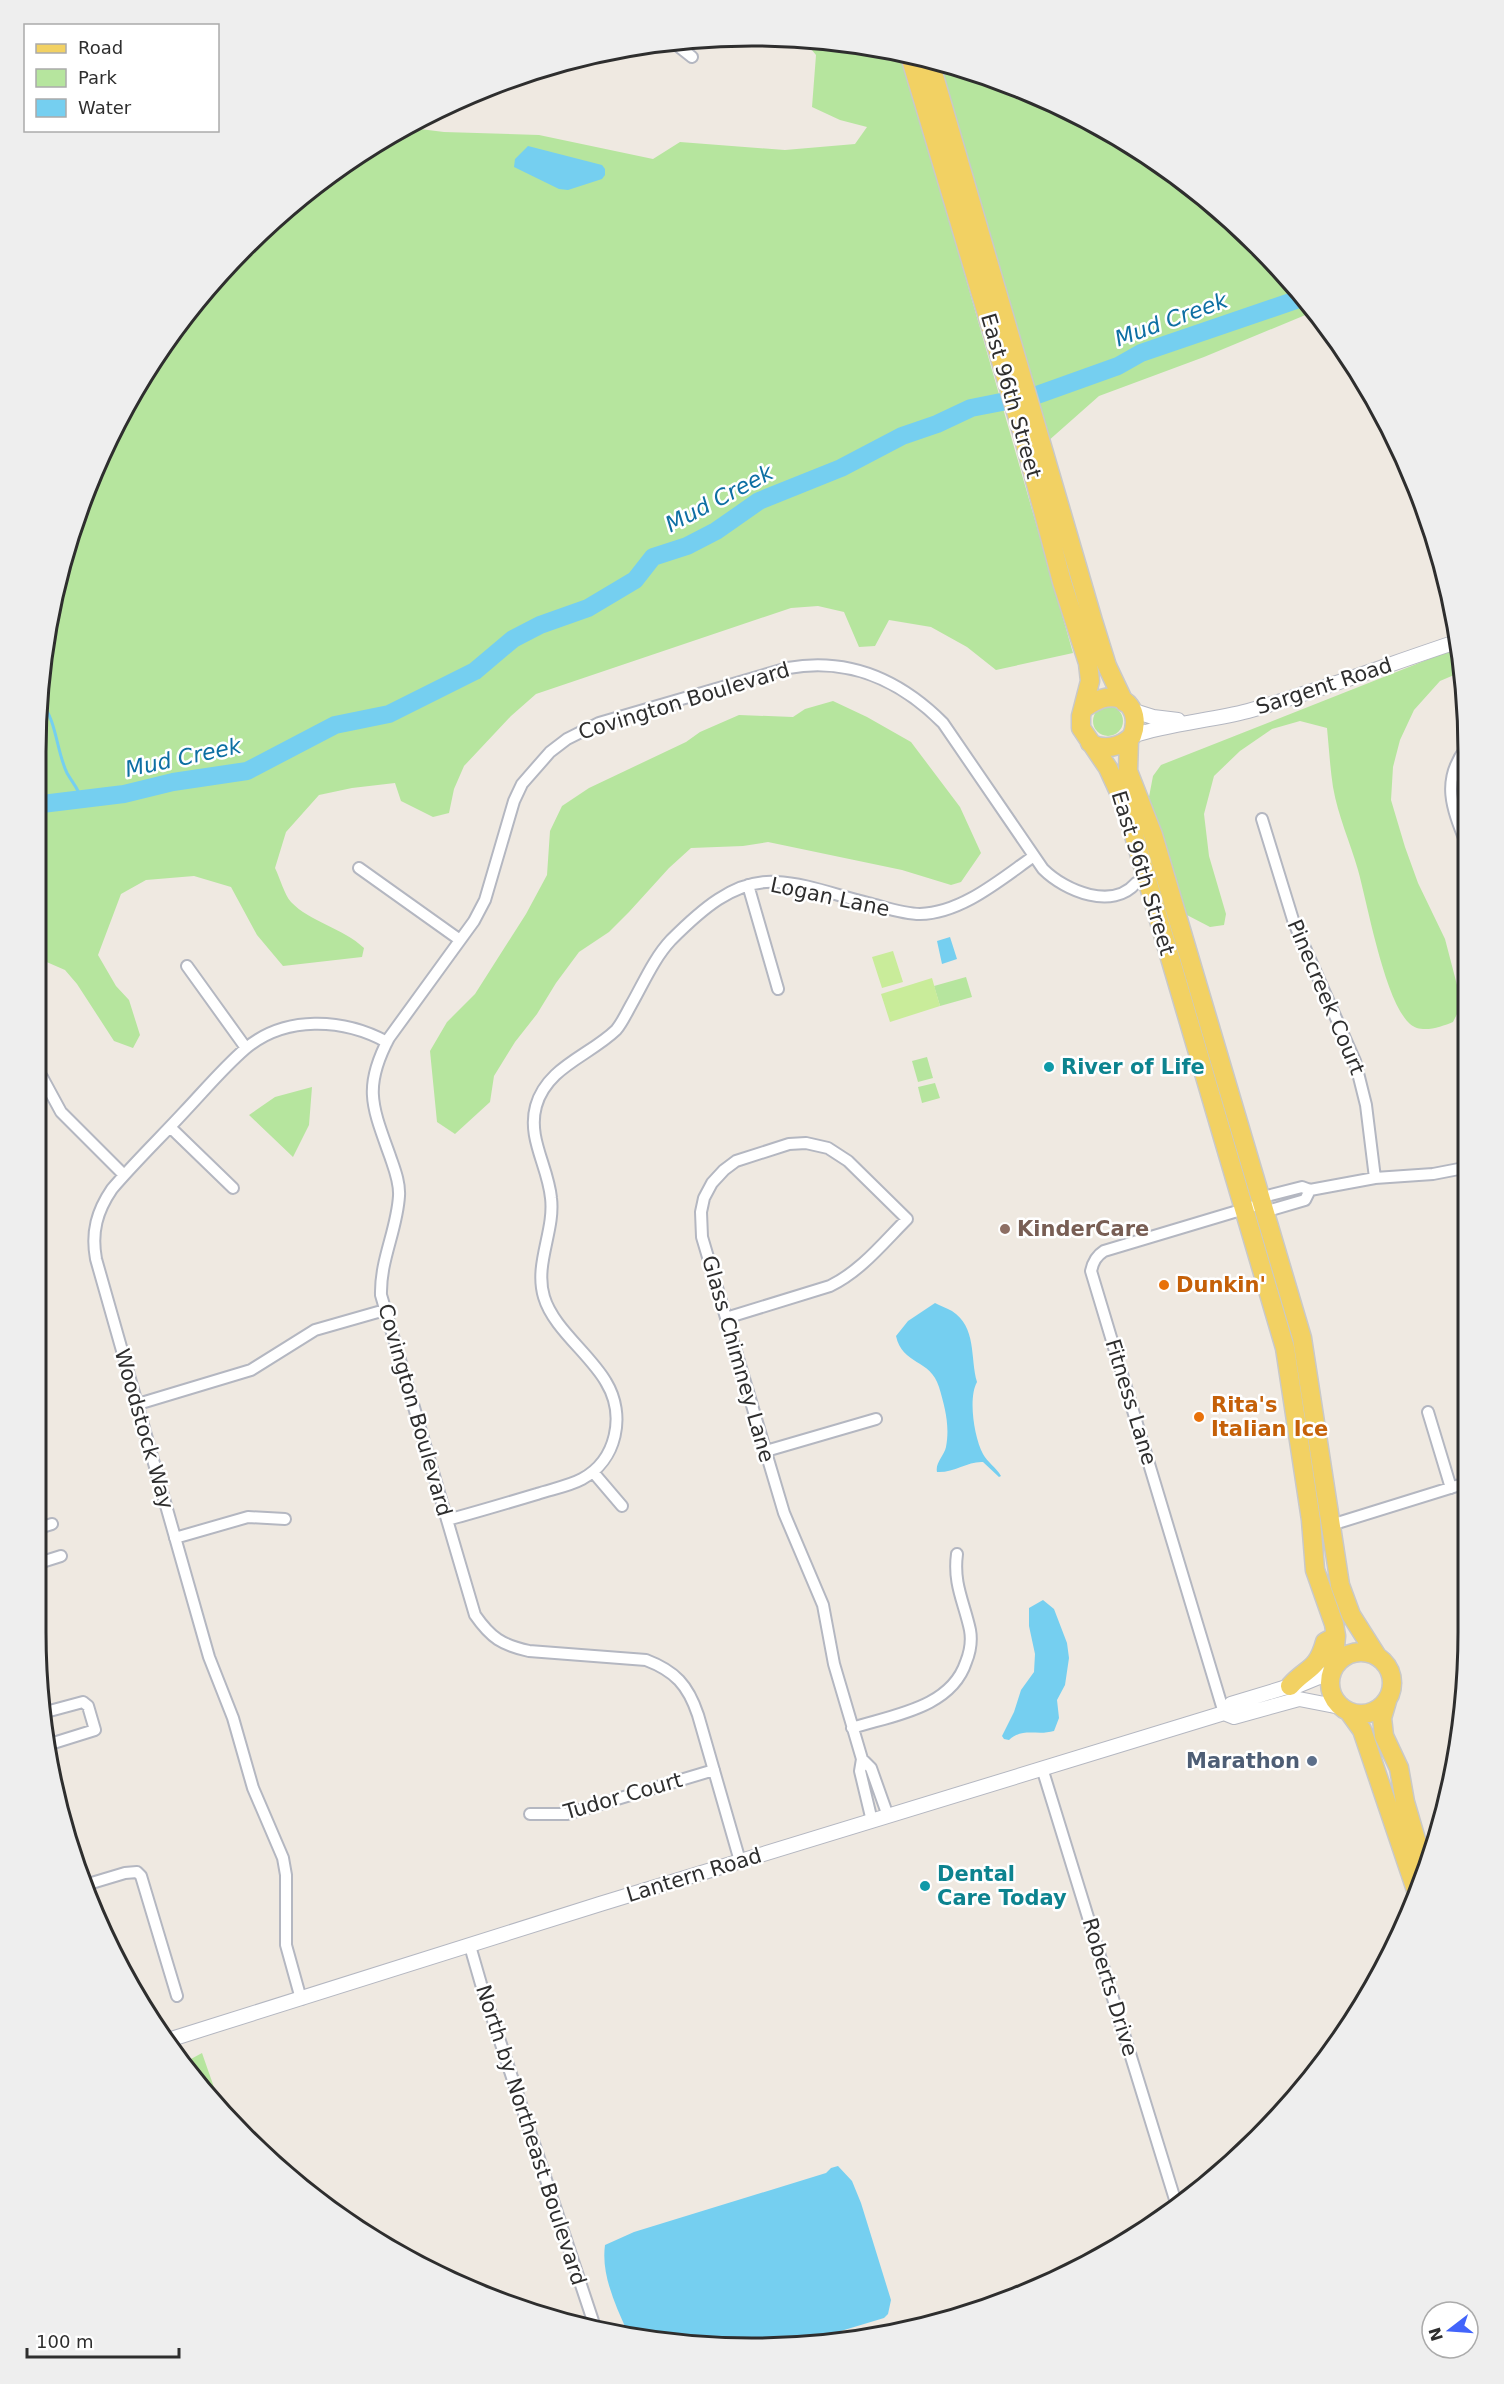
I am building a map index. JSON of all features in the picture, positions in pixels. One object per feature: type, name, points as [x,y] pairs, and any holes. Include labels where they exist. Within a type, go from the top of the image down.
[{"type":"main road","name":"East 96th Street","points":[[913,66],[1105,660],[1136,722],[1127,761],[1129,775],[1149,823],[1190,958],[1257,1206],[1285,1348],[1311,1520],[1315,1570],[1332,1614],[1336,1636],[1332,1670]]},
{"type":"main road","name":"East 96th Street","points":[[932,70],[1009,364]]},
{"type":"main road","name":"East 96th Street","points":[[1030,433],[1064,591],[1090,668],[1089,685],[1080,724],[1108,768],[1120,793],[1144,888],[1302,1338],[1338,1577],[1345,1600],[1359,1629],[1377,1656]]},
{"type":"main road","points":[[1084,708],[1104,698],[1129,706]]},
{"type":"main road","points":[[1090,743],[1103,748],[1119,745],[1131,738]]},
{"type":"main road","points":[[1144,888],[1154,880],[1160,885],[1172,925],[1190,958]]},
{"type":"main road","points":[[1290,1686],[1311,1669],[1320,1657],[1325,1642],[1336,1636]]},
{"type":"main road","points":[[1412,1879],[1364,1736],[1334,1699],[1330,1689],[1332,1670],[1347,1654],[1367,1652],[1377,1656],[1384,1662],[1392,1681],[1383,1718],[1384,1736],[1399,1768],[1405,1802],[1421,1856]]},
{"type":"main road","points":[[1345,1710],[1359,1714],[1370,1713],[1387,1701]]},
{"type":"street","points":[[684,50],[692,57]]},
{"type":"street","name":"Sargent Road","points":[[1131,738],[1189,721],[1222,717],[1273,704],[1449,644]]},
{"type":"street","name":"Covington Boulevard","points":[[740,1861],[692,1697],[683,1683],[659,1665],[646,1660],[529,1651],[497,1641],[475,1615],[381,1294],[382,1265],[399,1195],[394,1169],[373,1107],[372,1093],[376,1066],[387,1042],[460,940],[485,900],[514,801],[522,784],[550,752],[567,739],[599,723],[789,668],[804,665],[834,666],[867,673],[898,686],[925,705],[943,723],[1034,856],[1053,879],[1083,894],[1112,896],[1144,888]]},
{"type":"street","name":"Sargent Road","points":[[1129,706],[1153,717],[1189,721]]},
{"type":"street","points":[[1458,765],[1450,794],[1458,824]]},
{"type":"street","name":"Pinecreek Court","points":[[1262,819],[1294,923],[1355,1060],[1366,1105],[1375,1178]]},
{"type":"street","name":"Logan Lane","points":[[447,1520],[568,1485],[593,1472],[607,1455],[612,1443],[618,1418],[616,1405],[605,1379],[552,1314],[544,1300],[542,1266],[552,1214],[552,1199],[536,1141],[535,1111],[542,1091],[554,1076],[620,1026],[660,953],[673,938],[716,900],[728,892],[748,885],[777,882],[920,914],[959,904],[1034,856]]},
{"type":"street","points":[[359,868],[460,940]]},
{"type":"street","points":[[748,885],[778,988]]},
{"type":"street","points":[[186,966],[246,1048]]},
{"type":"street","name":"Woodstock Way","points":[[301,1999],[286,1945],[286,1875],[283,1858],[254,1788],[233,1718],[208,1657],[94,1247],[96,1219],[103,1202],[124,1175],[246,1048],[293,1026],[323,1023],[354,1028],[387,1042]]},
{"type":"street","points":[[46,1084],[61,1112],[124,1175]]},
{"type":"street","points":[[170,1127],[233,1188]]},
{"type":"street","name":"Glass Chimney Lane","points":[[726,1318],[843,1280],[907,1220],[848,1161],[837,1152],[818,1144],[789,1144],[736,1161],[712,1183],[704,1198],[701,1212],[702,1237],[726,1318],[766,1451],[784,1513],[823,1605],[834,1664],[852,1728],[862,1759],[871,1768],[888,1816]]},
{"type":"street","name":"Fitness Lane","points":[[1224,1713],[1092,1271],[1094,1261],[1104,1251],[1257,1206],[1302,1187],[1310,1190],[1375,1178],[1433,1174],[1458,1169]]},
{"type":"street","points":[[138,1404],[251,1370],[315,1330],[385,1310]]},
{"type":"street","points":[[1428,1412],[1451,1488]]},
{"type":"street","points":[[766,1451],[876,1419]]},
{"type":"street","points":[[593,1472],[622,1506]]},
{"type":"street","points":[[1331,1525],[1458,1486]]},
{"type":"street","points":[[176,1538],[248,1517],[285,1519]]},
{"type":"street","points":[[852,1728],[930,1703],[958,1680],[964,1670],[970,1644],[970,1631],[955,1577],[957,1554]]},
{"type":"street","points":[[46,1561],[61,1556]]},
{"type":"street","name":"Lantern Road","points":[[175,2038],[740,1861],[1224,1713],[1231,1704],[1290,1686],[1297,1686],[1332,1670]]},
{"type":"street","name":"Lantern Road","points":[[1224,1713],[1234,1717],[1299,1699],[1345,1710]]},
{"type":"street","points":[[52,1710],[83,1702],[88,1706],[95,1730],[56,1742]]},
{"type":"street","name":"Glass Chimney Lane","points":[[862,1759],[860,1771],[872,1821]]},
{"type":"street","name":"Roberts Drive","points":[[1042,1768],[1174,2197]]},
{"type":"street","name":"Tudor Court","points":[[530,1814],[567,1815],[714,1770]]},
{"type":"street","points":[[93,1883],[125,1873],[136,1872],[141,1875],[177,1996]]},
{"type":"street","name":"North by Northeast Boulevard","points":[[470,1946],[592,2319]]},
{"type":"green space","points":[[811,49],[904,64],[1073,653],[996,670],[967,647],[931,627],[889,620],[875,646],[859,647],[844,612],[818,606],[791,608],[536,694],[511,716],[464,766],[454,789],[449,813],[433,817],[401,801],[395,783],[352,788],[319,795],[286,832],[275,868],[289,899],[307,915],[356,941],[364,948],[362,957],[283,966],[257,935],[231,887],[194,876],[146,880],[121,894],[98,955],[116,986],[129,1000],[140,1035],[133,1048],[114,1041],[77,984],[65,970],[46,962],[48,706],[60,614],[84,525],[119,440],[165,360],[222,287],[253,253],[287,222],[360,165],[421,129],[539,135],[653,159],[680,142],[785,150],[855,144],[867,127],[840,120],[812,107],[816,55]]},
{"type":"green space","points":[[941,73],[1022,100],[1064,119],[1144,165],[1181,192],[1251,253],[1305,315],[1204,357],[1099,396],[1047,442]]},
{"type":"green space","points":[[1450,651],[1453,676],[1440,681],[1414,710],[1400,740],[1393,767],[1391,800],[1418,883],[1445,939],[1458,993],[1458,1012],[1453,1022],[1425,1029],[1415,1027],[1401,1013],[1393,996],[1372,929],[1358,870],[1335,798],[1327,728],[1300,721],[1272,729],[1240,751],[1214,776],[1204,814],[1209,856],[1226,914],[1224,925],[1210,927],[1185,914],[1149,797],[1153,776],[1161,765]]},
{"type":"green space","points":[[833,701],[911,742],[960,807],[981,853],[961,882],[951,885],[902,870],[768,842],[743,846],[691,848],[609,932],[579,952],[515,1042],[494,1076],[490,1102],[455,1134],[437,1122],[430,1051],[447,1022],[475,994],[526,914],[547,875],[550,831],[562,806],[589,788],[739,715],[793,717],[805,709]]},
{"type":"green space","points":[[1108,706],[1119,710],[1123,721],[1119,732],[1108,736],[1097,732],[1093,721],[1097,710]]},
{"type":"green space","points":[[893,951],[903,982],[882,988],[872,957]]},
{"type":"green space","points":[[966,977],[972,997],[940,1006],[934,986]]},
{"type":"green space","points":[[932,978],[940,1006],[890,1022],[881,994]]},
{"type":"green space","points":[[927,1057],[933,1078],[918,1082],[912,1061]]},
{"type":"green space","points":[[935,1083],[940,1098],[922,1103],[918,1087]]},
{"type":"green space","points":[[312,1087],[309,1125],[293,1157],[249,1115],[275,1097]]},
{"type":"green space","points":[[202,2053],[214,2087],[192,2061],[191,2059]]},
{"type":"water","points":[[528,146],[602,165],[605,175],[602,179],[568,190],[559,189],[514,167],[515,159]]},
{"type":"water","points":[[950,937],[957,959],[942,964],[937,941]]},
{"type":"water","points":[[935,1303],[952,1311],[960,1318],[969,1334],[977,1382],[973,1398],[975,1428],[983,1454],[999,1473],[1001,1476],[999,1477],[983,1462],[937,1472],[937,1466],[946,1447],[947,1432],[945,1409],[939,1387],[930,1371],[904,1352],[896,1336],[908,1321]]},
{"type":"water","points":[[1043,1600],[1054,1609],[1067,1643],[1069,1658],[1065,1685],[1057,1700],[1059,1718],[1054,1731],[1025,1733],[1009,1740],[1004,1739],[1002,1736],[1014,1712],[1021,1690],[1034,1672],[1035,1654],[1029,1626],[1029,1608]]},
{"type":"water","points":[[838,2166],[852,2181],[861,2203],[891,2300],[888,2314],[884,2318],[839,2332],[752,2338],[706,2336],[625,2326],[607,2278],[605,2245],[634,2232],[826,2173]]},
{"type":"waterway","name":"Mud Creek","points":[[46,804],[124,794],[173,782],[247,771],[335,725],[389,714],[475,671],[513,639],[540,625],[588,608],[635,580],[653,557],[687,546],[716,531],[759,501],[841,468],[902,436],[937,424],[971,408],[1037,395],[1118,366],[1141,353],[1294,301]]},
{"type":"waterway","points":[[48,712],[67,773],[81,798]]},
{"type":"place","name":"River of Life","points":[[1049,1067]]},
{"type":"place","name":"KinderCare","points":[[1005,1229]]},
{"type":"place","name":"Dunkin'","points":[[1164,1285]]},
{"type":"place","name":"Rita's Italian Ice","points":[[1199,1417]]},
{"type":"place","name":"Marathon","points":[[1312,1761]]},
{"type":"place","name":"Dental Care Today","points":[[925,1886]]}]
